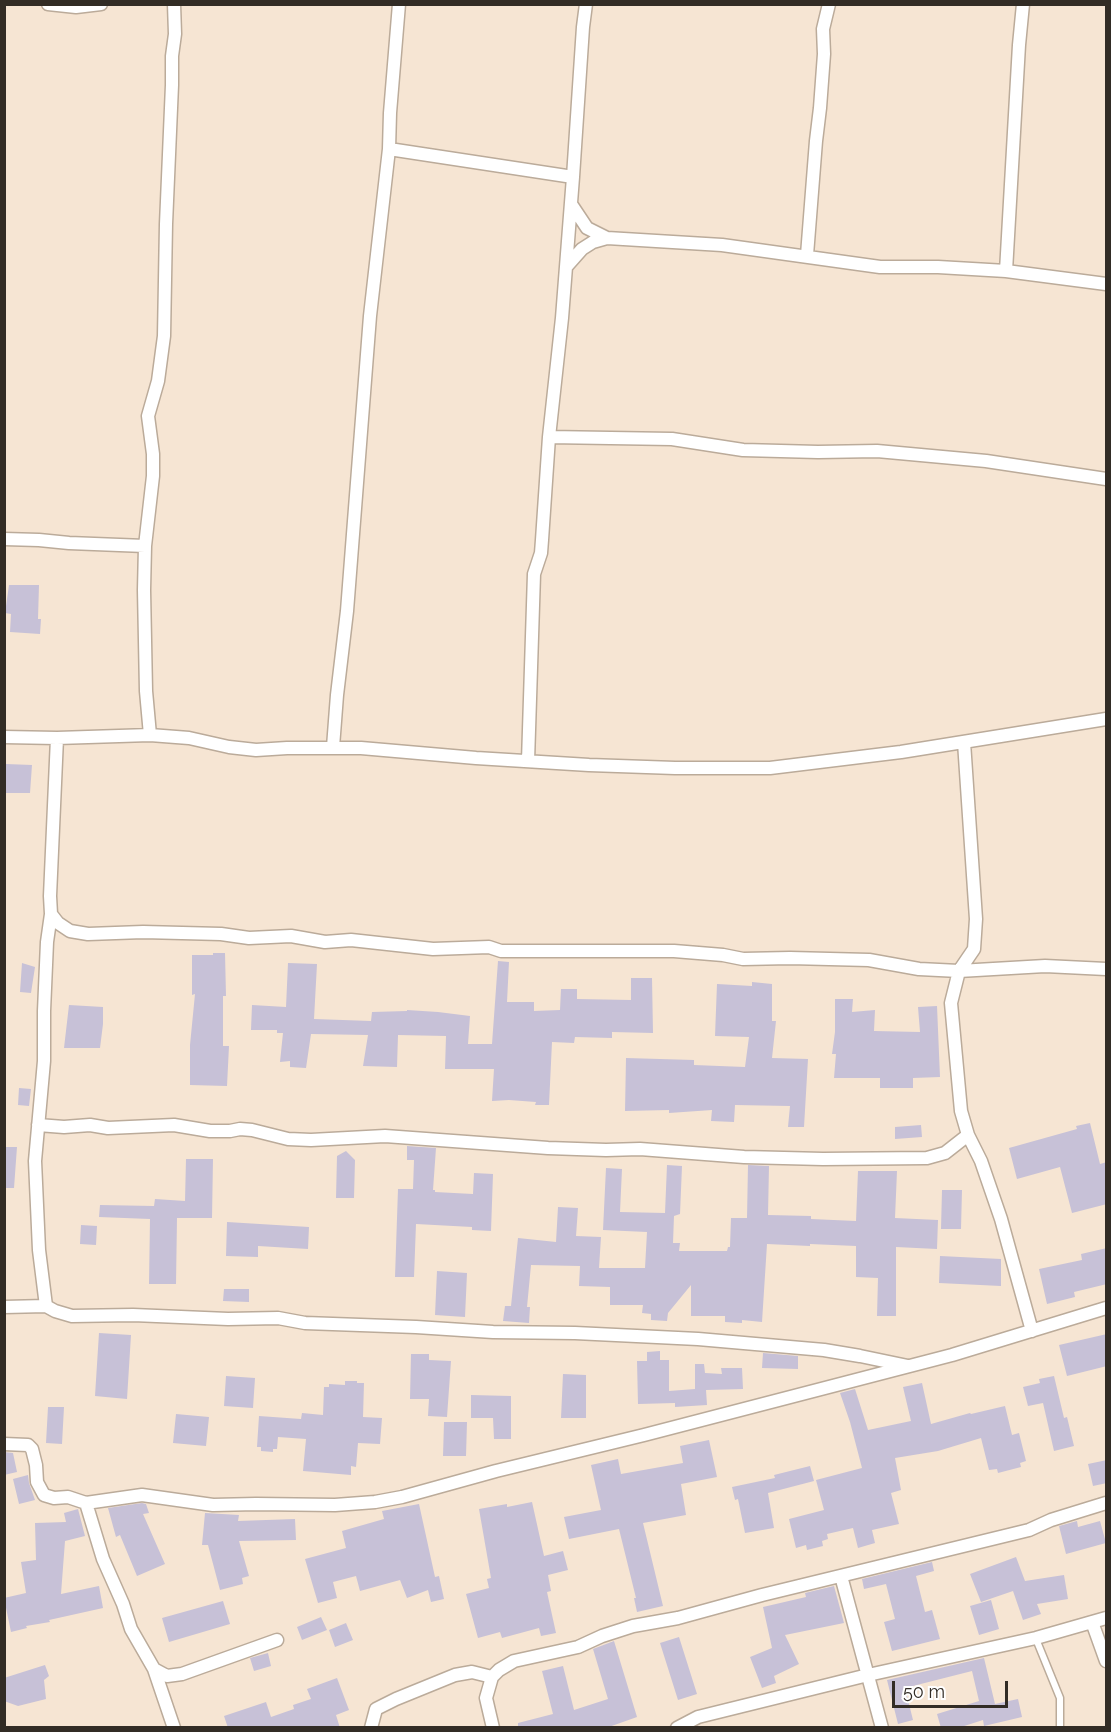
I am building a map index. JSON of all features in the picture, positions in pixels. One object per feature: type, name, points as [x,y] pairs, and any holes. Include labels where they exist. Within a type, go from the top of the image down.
[{"type":"street","points":[[48,4],[76,7],[101,4]]},
{"type":"street","points":[[150,735],[144,590],[153,476],[153,454],[148,416],[158,381],[164,336],[172,56],[175,34],[174,4]]},
{"type":"street","points":[[333,747],[347,611],[369,327],[389,149],[399,4]]},
{"type":"street","points":[[528,761],[533,582],[541,554],[586,4]]},
{"type":"street","points":[[807,255],[820,108],[824,28],[829,4]]},
{"type":"street","points":[[1006,271],[1023,4]]},
{"type":"street","points":[[389,149],[573,177]]},
{"type":"street","points":[[571,204],[587,228],[607,238]]},
{"type":"street","points":[[566,267],[582,249],[593,242],[607,238],[722,245],[807,255],[880,267],[938,267],[1006,271],[1107,284]]},
{"type":"street","points":[[549,437],[663,439],[743,450],[877,452],[986,461],[1107,479]]},
{"type":"street","points":[[4,539],[146,546]]},
{"type":"street","points":[[4,737],[150,735],[189,738],[229,747],[256,750],[333,747],[528,761],[675,768],[770,768],[901,752],[1107,718]]},
{"type":"street","points":[[46,1306],[39,1250],[35,1161],[44,1061],[44,1011],[47,942],[51,914],[57,738]]},
{"type":"street","points":[[964,742],[976,919],[974,949],[959,970],[951,1003],[961,1111],[968,1135],[981,1161],[1002,1219],[1032,1331]]},
{"type":"street","points":[[51,914],[58,923],[70,931],[88,934],[143,932],[221,934],[249,938],[291,936],[325,942],[351,940],[433,949],[489,947],[501,951],[675,951],[743,959],[869,960],[919,969],[959,970],[1045,966],[1107,969]]},
{"type":"street","points":[[38,1125],[64,1127],[90,1125],[108,1128],[174,1125],[210,1131],[252,1130],[288,1139],[385,1136],[548,1148],[640,1149],[744,1157],[823,1159],[927,1158],[945,1153],[968,1135]]},
{"type":"street","points":[[4,1307],[46,1306],[72,1316],[278,1318],[305,1323],[698,1339],[824,1350],[908,1366]]},
{"type":"street","points":[[4,1444],[28,1445],[32,1449],[37,1482],[44,1495],[68,1497],[86,1503],[142,1495],[213,1505],[335,1505],[375,1502],[402,1497],[908,1366],[1107,1308]]},
{"type":"street","points":[[86,1503],[103,1559],[123,1604],[131,1629],[154,1669],[174,1728]]},
{"type":"street","points":[[493,1728],[486,1698],[492,1677],[513,1660],[578,1647],[633,1626],[678,1618],[762,1595],[1029,1530],[1051,1520],[1107,1503]]},
{"type":"street","points":[[841,1576],[882,1728]]},
{"type":"street","points":[[677,1728],[868,1675],[1036,1638],[1107,1618]]},
{"type":"street","points":[[1092,1622],[1107,1661]]},
{"type":"street","points":[[154,1669],[167,1676],[182,1674],[277,1640]]},
{"type":"street","points":[[371,1728],[376,1709],[396,1698],[455,1675],[472,1672],[492,1677]]},
{"type":"lane","points":[[1036,1638],[1060,1698],[1060,1728]]},
{"type":"building","points":[[9,585],[39,585],[40,634],[10,632],[11,614],[5,613]]},
{"type":"building","points":[[6,764],[32,765],[30,793],[5,793]]},
{"type":"building","points":[[213,953],[225,953],[226,996],[223,996],[223,1046],[229,1046],[227,1086],[190,1085],[190,1045],[195,994],[192,995],[192,955],[213,955]]},
{"type":"building","points":[[498,961],[509,962],[507,1002],[534,1002],[534,1011],[560,1010],[561,989],[577,989],[577,999],[631,1000],[631,978],[652,978],[653,1033],[612,1032],[612,1038],[575,1037],[574,1043],[552,1042],[549,1105],[535,1105],[536,1102],[492,1101],[494,1069],[445,1069],[446,1036],[398,1035],[397,1067],[363,1066],[368,1035],[311,1034],[306,1068],[290,1067],[290,1061],[280,1062],[283,1033],[277,1033],[277,1030],[251,1030],[252,1005],[286,1007],[288,963],[317,964],[314,1019],[371,1021],[372,1012],[407,1010],[470,1016],[468,1044],[492,1044]]},
{"type":"building","points":[[22,963],[35,967],[31,993],[20,992]]},
{"type":"building","points":[[752,982],[772,984],[772,1021],[776,1021],[772,1058],[808,1059],[804,1127],[788,1127],[790,1106],[735,1105],[734,1122],[711,1121],[712,1110],[669,1113],[669,1110],[625,1111],[626,1058],[694,1060],[694,1065],[745,1067],[749,1037],[715,1036],[717,984],[752,986]]},
{"type":"building","points":[[835,999],[853,999],[852,1012],[875,1010],[874,1031],[920,1032],[918,1007],[937,1006],[940,1077],[913,1078],[913,1088],[880,1088],[880,1078],[834,1078],[836,1054],[832,1054]]},
{"type":"building","points":[[69,1005],[103,1007],[100,1048],[64,1048]]},
{"type":"building","points":[[19,1088],[31,1089],[29,1106],[18,1105]]},
{"type":"building","points":[[1090,1123],[1100,1164],[1107,1162],[1107,1204],[1072,1213],[1060,1167],[1017,1179],[1009,1148],[1077,1129],[1076,1126]]},
{"type":"building","points":[[921,1125],[922,1137],[895,1139],[895,1127]]},
{"type":"building","points":[[407,1146],[436,1148],[433,1190],[435,1192],[473,1194],[474,1173],[493,1174],[491,1231],[472,1230],[472,1227],[416,1224],[414,1277],[395,1277],[398,1189],[413,1189],[414,1160],[407,1160]]},
{"type":"building","points":[[4,1147],[17,1147],[14,1188],[4,1188]]},
{"type":"building","points":[[346,1151],[355,1160],[354,1198],[336,1198],[337,1156]]},
{"type":"building","points":[[186,1159],[213,1159],[212,1218],[177,1218],[176,1284],[149,1284],[150,1219],[99,1217],[100,1205],[154,1206],[155,1199],[185,1201]]},
{"type":"building","points":[[667,1165],[682,1166],[680,1214],[674,1216],[673,1243],[680,1243],[679,1251],[727,1251],[730,1247],[731,1218],[747,1218],[748,1165],[769,1166],[768,1215],[811,1216],[811,1219],[856,1221],[858,1171],[897,1171],[895,1218],[938,1220],[937,1249],[896,1247],[896,1316],[877,1316],[878,1278],[856,1277],[856,1246],[767,1244],[762,1322],[742,1320],[742,1323],[725,1322],[725,1316],[691,1316],[691,1285],[668,1313],[667,1321],[651,1320],[651,1314],[642,1313],[643,1305],[610,1305],[610,1287],[579,1286],[580,1266],[531,1265],[527,1307],[530,1307],[529,1323],[503,1321],[505,1306],[511,1306],[518,1238],[556,1242],[558,1207],[578,1208],[576,1236],[601,1237],[599,1268],[645,1268],[647,1232],[603,1230],[606,1168],[622,1169],[620,1212],[665,1213]]},
{"type":"building","points":[[942,1190],[962,1190],[961,1229],[941,1229]]},
{"type":"building","points":[[227,1222],[309,1227],[308,1249],[258,1246],[258,1257],[226,1256]]},
{"type":"building","points":[[81,1225],[97,1226],[96,1245],[80,1244]]},
{"type":"building","points":[[1107,1248],[1107,1284],[1074,1292],[1075,1297],[1047,1304],[1039,1269],[1082,1260],[1081,1254]]},
{"type":"building","points":[[940,1256],[1001,1259],[1001,1286],[939,1283]]},
{"type":"building","points":[[437,1271],[467,1273],[465,1317],[435,1315]]},
{"type":"building","points":[[224,1289],[249,1289],[249,1302],[223,1301]]},
{"type":"building","points":[[99,1333],[131,1335],[127,1399],[95,1396]]},
{"type":"building","points":[[1107,1334],[1107,1366],[1067,1376],[1059,1345]]},
{"type":"building","points":[[660,1351],[660,1360],[669,1360],[669,1391],[695,1389],[695,1364],[704,1364],[705,1373],[722,1374],[721,1368],[742,1368],[743,1389],[706,1390],[707,1405],[675,1407],[675,1403],[638,1404],[637,1361],[647,1361],[647,1352]]},
{"type":"building","points":[[763,1353],[798,1356],[798,1369],[762,1368]]},
{"type":"building","points":[[411,1354],[429,1354],[429,1360],[451,1361],[447,1417],[428,1416],[429,1399],[410,1399]]},
{"type":"building","points":[[563,1374],[586,1375],[586,1418],[561,1418]]},
{"type":"building","points":[[226,1376],[255,1378],[253,1408],[224,1406]]},
{"type":"building","points":[[1054,1376],[1064,1418],[1067,1417],[1074,1446],[1054,1451],[1043,1403],[1028,1406],[1023,1387],[1040,1383],[1039,1379]]},
{"type":"building","points":[[345,1381],[364,1383],[363,1417],[382,1418],[380,1444],[358,1443],[356,1467],[351,1466],[351,1475],[303,1471],[306,1439],[278,1437],[277,1449],[273,1449],[273,1452],[261,1451],[261,1447],[257,1447],[259,1416],[301,1419],[302,1413],[323,1415],[324,1387],[329,1387],[329,1384],[345,1385]]},
{"type":"building","points":[[922,1383],[931,1424],[1005,1406],[1012,1435],[1019,1433],[1026,1461],[1020,1463],[1021,1467],[998,1473],[997,1469],[989,1470],[981,1438],[938,1451],[895,1458],[901,1490],[891,1493],[899,1524],[872,1530],[875,1543],[858,1548],[853,1528],[827,1534],[828,1539],[822,1541],[823,1546],[807,1550],[806,1545],[796,1548],[789,1519],[824,1510],[816,1480],[862,1468],[840,1393],[855,1389],[868,1430],[911,1421],[903,1387]]},
{"type":"building","points":[[471,1395],[511,1396],[511,1439],[494,1439],[493,1418],[471,1418]]},
{"type":"building","points":[[48,1407],[64,1407],[62,1444],[46,1443]]},
{"type":"building","points":[[176,1414],[209,1417],[206,1446],[173,1443]]},
{"type":"building","points":[[444,1422],[467,1422],[466,1456],[443,1456]]},
{"type":"building","points":[[709,1440],[717,1477],[681,1484],[686,1515],[643,1523],[663,1606],[637,1612],[634,1598],[636,1598],[619,1529],[569,1539],[564,1517],[601,1510],[591,1465],[618,1459],[621,1474],[683,1463],[680,1446]]},
{"type":"building","points":[[4,1452],[13,1453],[17,1472],[4,1475]]},
{"type":"building","points":[[1107,1460],[1107,1483],[1093,1486],[1088,1464]]},
{"type":"building","points":[[810,1466],[814,1481],[768,1493],[774,1528],[745,1533],[738,1499],[735,1500],[732,1487],[775,1478],[774,1475]]},
{"type":"building","points":[[28,1475],[35,1500],[19,1504],[13,1479]]},
{"type":"building","points":[[532,1502],[544,1556],[563,1551],[568,1570],[548,1575],[551,1591],[547,1592],[556,1633],[541,1636],[539,1628],[502,1638],[500,1632],[478,1638],[466,1594],[489,1588],[487,1579],[491,1578],[479,1509]]},
{"type":"building","points":[[146,1504],[149,1513],[143,1514],[165,1564],[137,1576],[120,1535],[116,1537],[108,1508]]},
{"type":"building","points":[[419,1504],[435,1577],[439,1576],[444,1599],[431,1602],[428,1590],[407,1598],[400,1580],[360,1591],[356,1576],[333,1582],[337,1598],[318,1603],[305,1559],[346,1548],[342,1531],[384,1519],[382,1511]]},
{"type":"building","points":[[78,1509],[85,1536],[65,1541],[61,1594],[99,1586],[103,1608],[26,1626],[27,1628],[11,1632],[4,1598],[26,1593],[21,1562],[36,1560],[35,1523],[66,1522],[64,1513]]},
{"type":"building","points":[[205,1513],[239,1515],[238,1521],[295,1519],[296,1540],[239,1541],[249,1576],[242,1578],[243,1584],[220,1590],[208,1545],[202,1545]]},
{"type":"building","points":[[1077,1521],[1078,1527],[1100,1521],[1106,1543],[1066,1554],[1059,1526]]},
{"type":"building","points":[[1016,1557],[1025,1581],[1064,1575],[1068,1599],[1037,1604],[1041,1614],[1023,1620],[1013,1591],[981,1602],[970,1574]]},
{"type":"building","points":[[932,1562],[934,1571],[916,1576],[925,1612],[932,1610],[940,1639],[892,1651],[884,1622],[895,1619],[886,1584],[864,1589],[862,1579]]},
{"type":"building","points":[[834,1586],[844,1623],[785,1635],[799,1664],[774,1676],[776,1683],[762,1688],[750,1657],[772,1648],[763,1607],[806,1597],[805,1593]]},
{"type":"building","points":[[991,1600],[999,1629],[979,1635],[970,1606]]},
{"type":"building","points":[[223,1601],[230,1624],[169,1642],[162,1618]]},
{"type":"building","points":[[321,1617],[327,1630],[302,1640],[297,1627]]},
{"type":"building","points":[[346,1623],[353,1640],[335,1647],[329,1630]]},
{"type":"building","points":[[679,1637],[697,1694],[678,1700],[660,1643]]},
{"type":"building","points":[[614,1641],[637,1717],[606,1728],[518,1728],[518,1723],[553,1714],[542,1671],[563,1666],[574,1710],[608,1699],[593,1649]]},
{"type":"building","points":[[268,1653],[271,1666],[254,1671],[250,1658]]},
{"type":"building","points":[[984,1658],[995,1704],[1018,1699],[1022,1717],[984,1726],[983,1720],[958,1728],[941,1728],[937,1714],[979,1701],[972,1671],[905,1688],[913,1720],[898,1724],[887,1680]]},
{"type":"building","points":[[45,1665],[49,1676],[44,1680],[46,1699],[18,1706],[4,1701],[4,1678]]},
{"type":"building","points":[[337,1678],[349,1710],[336,1715],[340,1728],[228,1728],[224,1716],[266,1702],[271,1717],[294,1709],[293,1705],[311,1699],[307,1689]]}]
